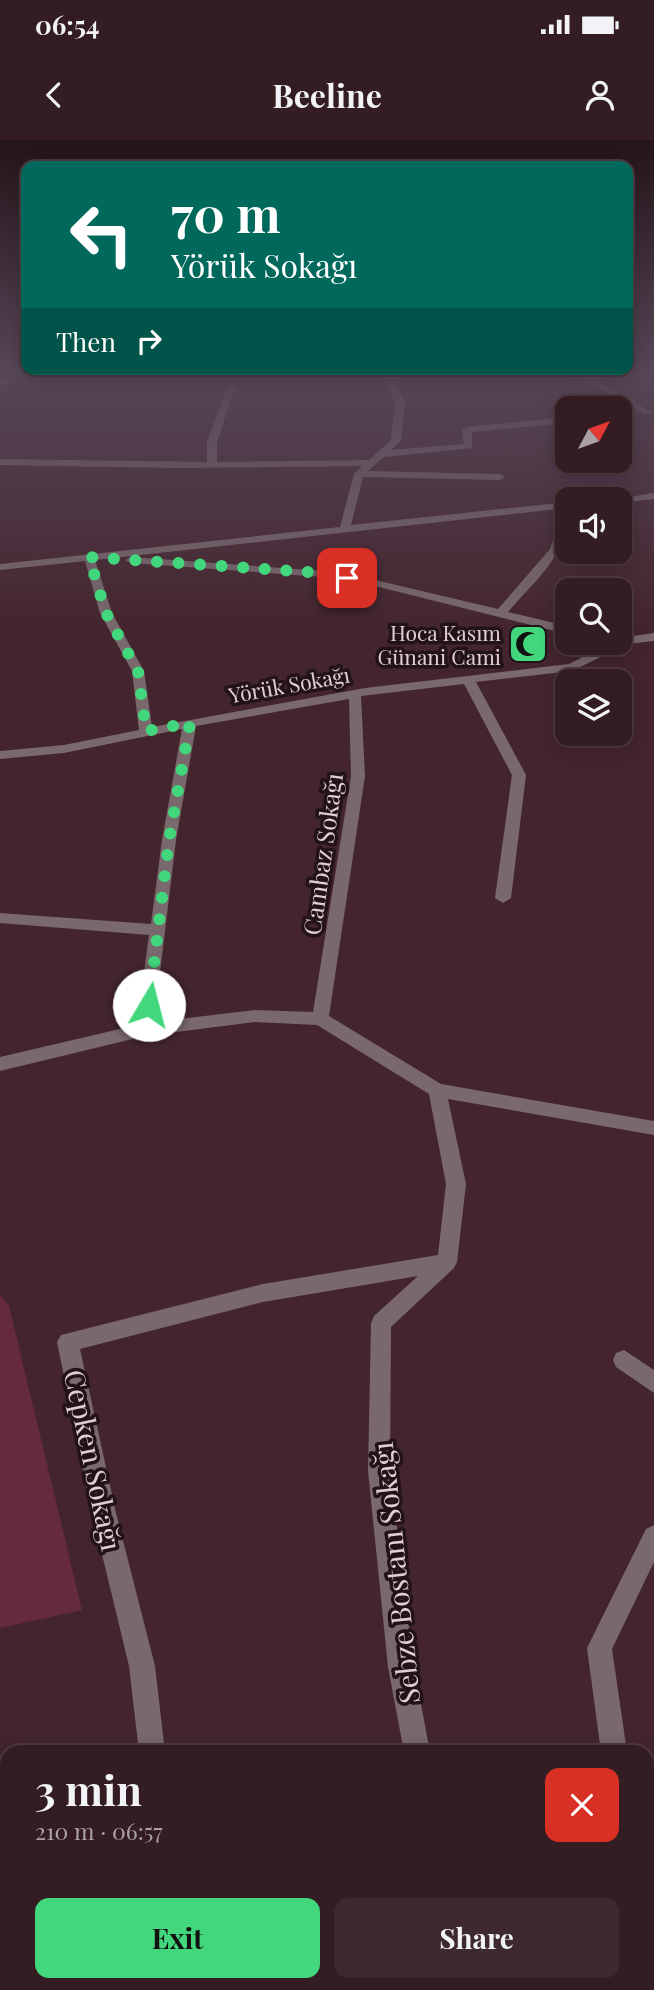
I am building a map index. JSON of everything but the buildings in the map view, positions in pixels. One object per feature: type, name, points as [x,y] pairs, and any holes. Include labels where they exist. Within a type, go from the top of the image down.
[{"type":"street","points":[[212,457],[212,465]]},
{"type":"street","points":[[345,527],[359,474],[379,457]]},
{"type":"street","points":[[0,462],[212,465],[371,463]]},
{"type":"street","points":[[359,474],[500,477]]},
{"type":"street","points":[[632,499],[654,496]]},
{"type":"street","points":[[0,567],[345,527],[555,506]]},
{"type":"street","points":[[500,614],[555,550]]},
{"type":"street","points":[[89,557],[323,573],[555,627]]},
{"type":"street","points":[[89,557],[106,613],[138,671],[146,731]]},
{"type":"street","name":"Yörük Sokağı","points":[[632,640],[654,637]]},
{"type":"street","name":"Yörük Sokağı","points":[[0,755],[64,749],[146,731],[365,692],[572,667],[595,655]]},
{"type":"street","points":[[468,680],[519,775],[503,898]]},
{"type":"street","name":"Cambaz Sokağı","points":[[320,1019],[358,776],[355,695]]},
{"type":"street","points":[[145,1030],[169,840],[190,723]]},
{"type":"street","points":[[0,918],[159,930]]},
{"type":"street","points":[[0,1064],[145,1030],[255,1016],[320,1019],[437,1090],[654,1128]]},
{"type":"street","points":[[437,1090],[456,1184],[447,1262]]},
{"type":"street","name":"Cepken Sokağı","points":[[151,1745],[142,1666],[104,1513],[68,1342],[263,1293],[447,1262]]},
{"type":"street","name":"Sebze Bostanı Sokağı","points":[[415,1745],[401,1667],[379,1471],[381,1322],[447,1262]]},
{"type":"street","points":[[624,1360],[654,1383]]},
{"type":"street","points":[[613,1745],[599,1648],[654,1537]]},
{"type":"shaded area","points":[[0,1295],[9,1306],[82,1610],[0,1628]]},
{"type":"place","name":"Hoca Kasım Günani Cami","points":[[528,644]]},
{"type":"route","points":[[149,1005],[169,840],[190,723],[146,731],[138,671],[106,613],[89,557],[323,573],[347,578]]}]
